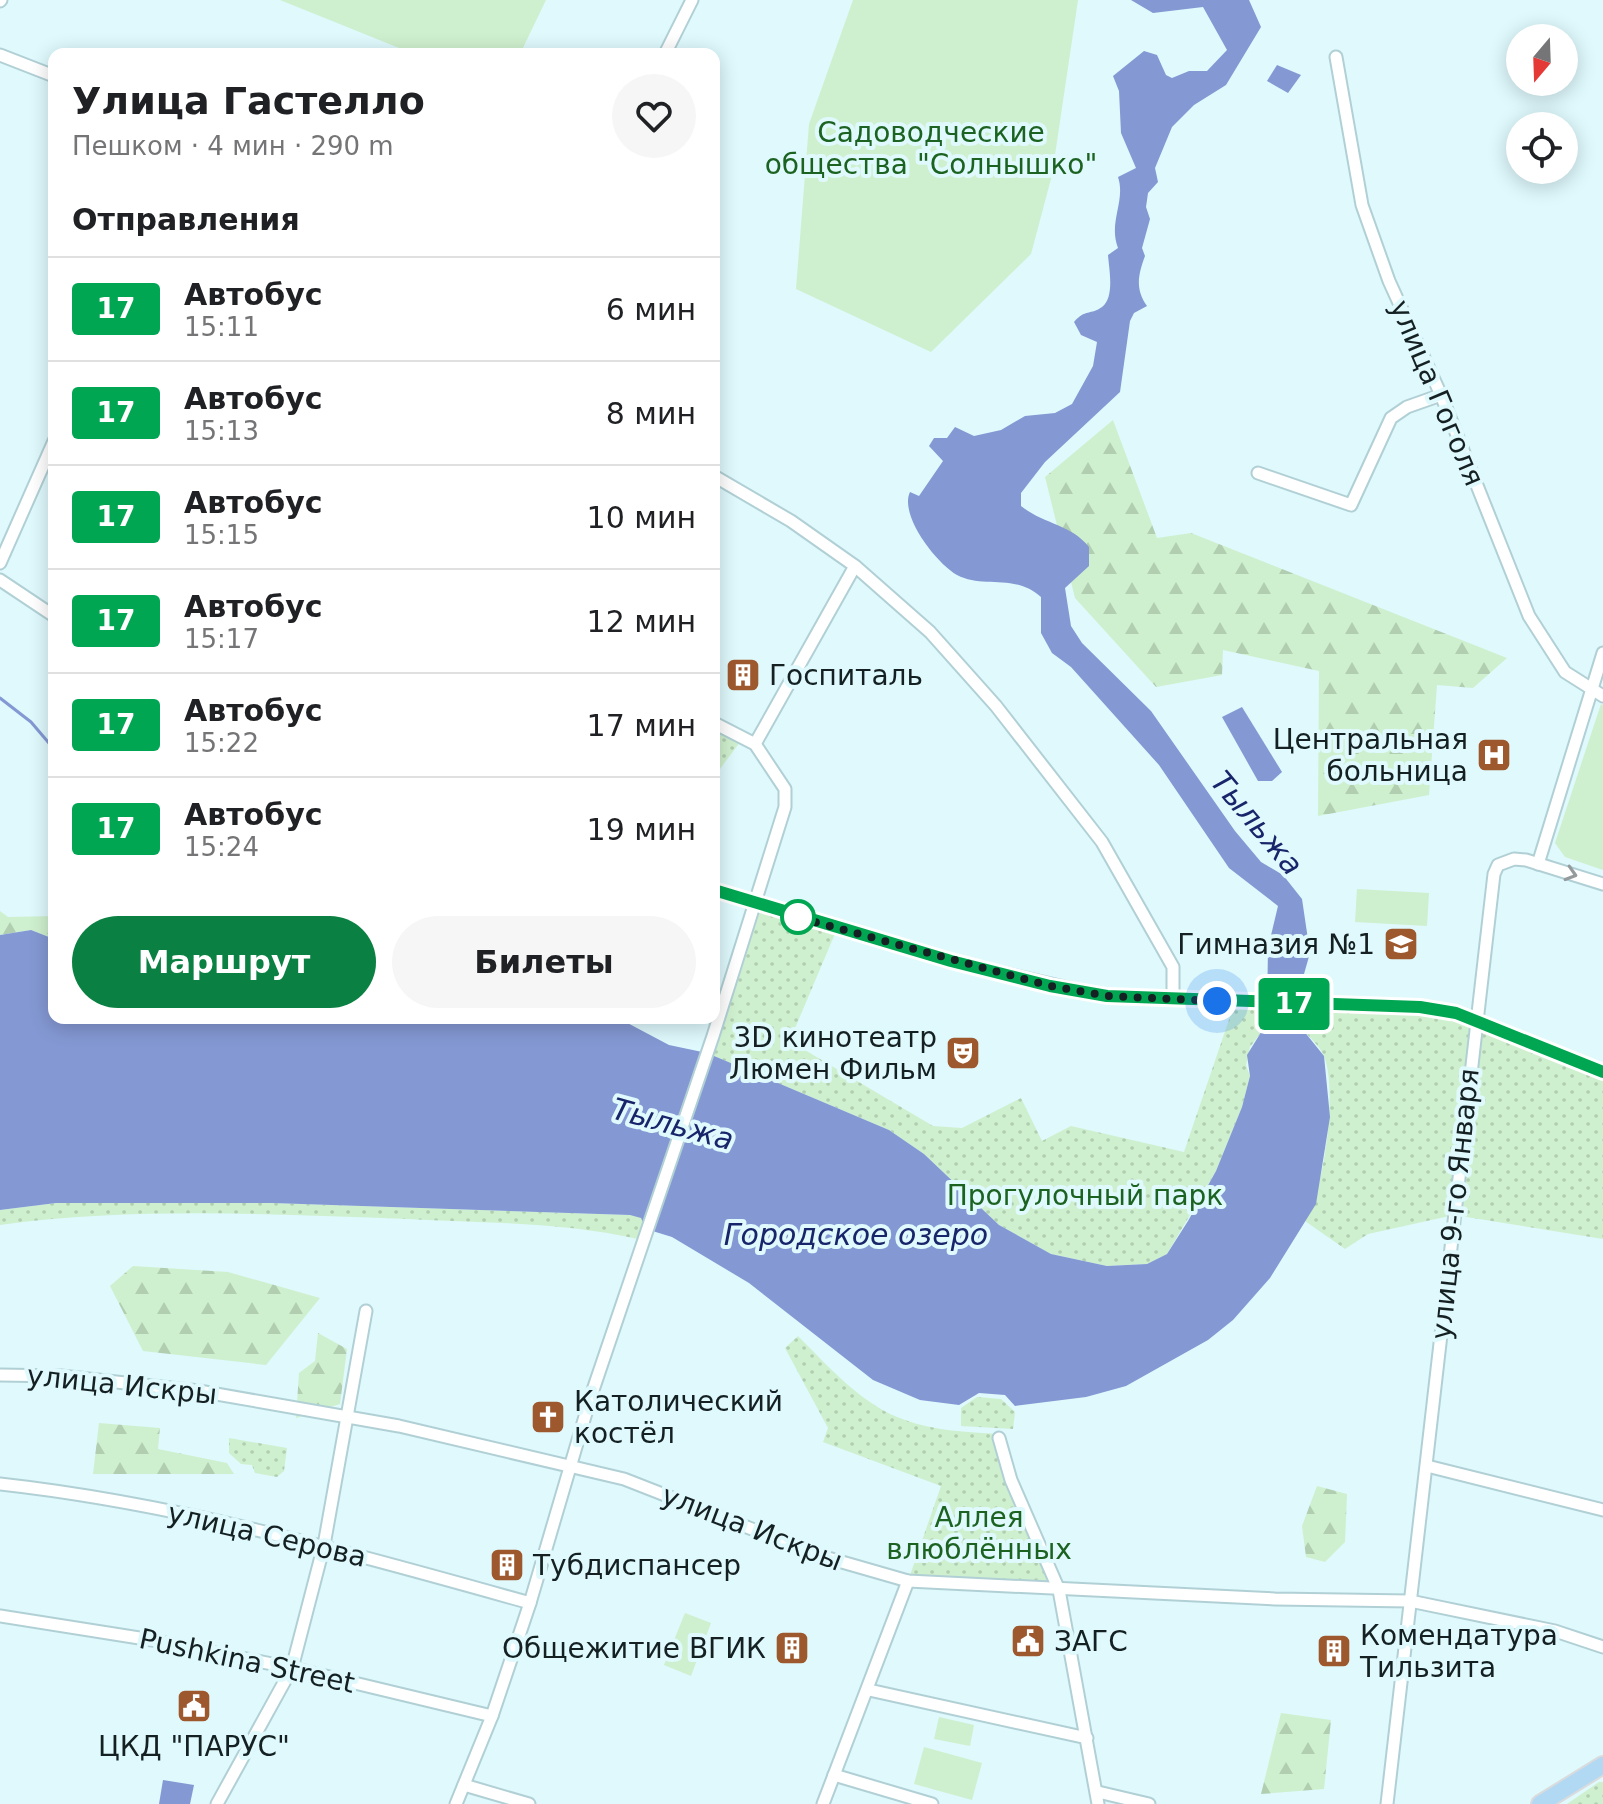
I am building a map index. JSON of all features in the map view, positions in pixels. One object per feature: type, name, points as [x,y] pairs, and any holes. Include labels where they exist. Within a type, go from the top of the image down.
[{"type":"main road","points":[[1540,1804],[1603,1765]]},
{"type":"street","points":[[668,48],[692,0]]},
{"type":"street","points":[[0,55],[48,74]]},
{"type":"street","name":"улица Гоголя","points":[[1336,57],[1362,205],[1389,281],[1441,395],[1529,616],[1565,672],[1590,691],[1603,696]]},
{"type":"street","points":[[1258,473],[1351,505],[1391,418],[1407,407],[1441,395]]},
{"type":"street","points":[[0,563],[48,461]]},
{"type":"street","points":[[720,480],[791,521],[855,566],[930,632],[987,696],[1102,842],[1173,967],[1173,998]]},
{"type":"street","points":[[755,744],[855,566]]},
{"type":"street","points":[[0,580],[48,612]]},
{"type":"street","points":[[1603,653],[1538,864],[1603,884]]},
{"type":"street","points":[[720,726],[755,744],[785,789],[785,807],[720,1013]]},
{"type":"street","name":"улица 9-го Января","points":[[1387,1804],[1488,911],[1498,865],[1514,859],[1538,864]]},
{"type":"street","points":[[720,892],[1050,986],[1107,996],[1420,1007],[1475,1020],[1603,1072]]},
{"type":"street","points":[[456,1804],[492,1716],[530,1603],[643,1238],[717,1024]]},
{"type":"street","points":[[217,1804],[292,1668],[324,1545],[366,1311]]},
{"type":"street","name":"улица Искры","points":[[0,1375],[61,1376],[199,1391],[348,1416],[571,1465],[624,1479],[821,1556],[908,1581],[1059,1590],[1410,1601],[1555,1631],[1603,1647]]},
{"type":"street","points":[[999,1438],[1011,1480],[1059,1590],[1098,1798],[1149,1804]]},
{"type":"street","points":[[1427,1466],[1603,1510]]},
{"type":"street","name":"улица Серова","points":[[0,1484],[84,1494],[324,1545],[530,1603]]},
{"type":"street","points":[[823,1804],[908,1581]]},
{"type":"street","name":"Pushkina Street","points":[[0,1616],[152,1640],[292,1668],[492,1716]]},
{"type":"street","points":[[869,1690],[1087,1738]]},
{"type":"street","points":[[834,1775],[932,1804]]},
{"type":"street","points":[[464,1785],[529,1804]]},
{"type":"green space","points":[[280,0],[546,0],[523,48],[399,48]]},
{"type":"green space","name":"Садоводческие общества \"Солнышко\"","points":[[853,0],[1078,0],[1052,175],[1031,254],[931,352],[796,289],[809,124]]},
{"type":"green space","points":[[1113,420],[1157,538],[1191,533],[1507,658],[1473,688],[1437,685],[1429,795],[1318,816],[1319,671],[1223,650],[1222,675],[1156,687],[1075,598],[1045,477]]},
{"type":"green space","points":[[1601,704],[1603,870],[1565,857],[1555,843]]},
{"type":"green space","points":[[720,726],[743,738],[720,769]]},
{"type":"green space","points":[[1357,889],[1429,893],[1427,926],[1355,922]]},
{"type":"green space","name":"Прогулочный парк","points":[[754,904],[837,929],[793,1033],[793,1043],[933,1126],[962,1128],[1021,1098],[1042,1141],[1071,1126],[1184,1152],[1235,1002],[1267,1003],[1260,1034],[1250,1047],[1246,1065],[1250,1076],[1242,1107],[1216,1171],[1167,1254],[1147,1264],[1107,1266],[1051,1254],[999,1225],[924,1154],[889,1130],[707,1053],[716,1024],[720,1024],[720,1012]]},
{"type":"green space","points":[[0,911],[8,917],[48,916],[48,937],[31,930],[0,935]]},
{"type":"green space","points":[[1294,1004],[1456,1013],[1603,1072],[1603,1239],[1454,1215],[1368,1234],[1345,1249],[1305,1221],[1323,1164],[1330,1092],[1324,1056],[1300,1026]]},
{"type":"green space","points":[[56,1203],[272,1203],[630,1215],[641,1217],[646,1229],[643,1238],[638,1239],[581,1229],[524,1224],[204,1213],[50,1219],[0,1225],[0,1210]]},
{"type":"green space","points":[[133,1266],[228,1272],[320,1298],[266,1365],[143,1351],[110,1286]]},
{"type":"green space","points":[[318,1333],[347,1349],[340,1404],[296,1418],[299,1373],[315,1361]]},
{"type":"green space","name":"Аллея влюблённых","points":[[798,1336],[834,1373],[890,1414],[939,1429],[998,1434],[1059,1590],[908,1581],[941,1486],[823,1442],[828,1428],[785,1348]]},
{"type":"green space","points":[[977,1397],[1001,1399],[1015,1412],[1013,1429],[961,1426],[961,1408]]},
{"type":"green space","points":[[99,1423],[160,1428],[158,1449],[227,1463],[234,1474],[93,1474]]},
{"type":"green space","points":[[229,1438],[287,1448],[284,1471],[277,1477],[255,1473],[252,1465],[241,1464],[229,1453]]},
{"type":"green space","points":[[1317,1486],[1347,1494],[1345,1542],[1325,1562],[1306,1557],[1302,1526]]},
{"type":"green space","points":[[685,1613],[711,1623],[691,1676],[664,1665]]},
{"type":"green space","points":[[1281,1713],[1331,1720],[1324,1789],[1261,1794]]},
{"type":"green space","points":[[939,1717],[974,1725],[970,1746],[934,1739]]},
{"type":"green space","points":[[924,1747],[982,1763],[972,1800],[914,1784]]},
{"type":"green space","points":[[1603,1782],[1603,1804],[1567,1804]]},
{"type":"water","name":"Городское озеро","points":[[1131,0],[1249,0],[1261,27],[1226,85],[1194,105],[1172,127],[1155,168],[1158,182],[1148,193],[1146,207],[1150,219],[1142,248],[1145,256],[1139,282],[1147,306],[1134,313],[1130,321],[1120,392],[1045,462],[1021,493],[1021,506],[1074,533],[1089,547],[1089,566],[1065,588],[1071,626],[1082,643],[1151,711],[1235,831],[1261,862],[1283,875],[1302,899],[1310,953],[1304,974],[1294,977],[1293,1012],[1299,1025],[1324,1056],[1330,1117],[1316,1204],[1270,1278],[1233,1320],[1208,1340],[1126,1386],[1086,1397],[1015,1406],[1005,1395],[979,1393],[959,1405],[920,1400],[873,1380],[749,1283],[672,1237],[646,1229],[641,1218],[630,1215],[272,1203],[56,1203],[0,1210],[0,935],[31,930],[48,937],[48,1024],[629,1024],[669,1045],[707,1053],[889,1130],[924,1154],[999,1225],[1051,1254],[1107,1266],[1147,1264],[1167,1254],[1216,1171],[1242,1107],[1250,1076],[1247,1055],[1260,1034],[1267,1011],[1268,948],[1278,906],[1229,868],[1159,765],[1071,667],[1052,653],[1041,633],[1041,597],[1020,585],[967,579],[948,569],[930,550],[914,525],[908,502],[910,492],[919,496],[943,461],[929,446],[934,438],[947,438],[955,427],[974,436],[1001,430],[1025,416],[1055,413],[1072,404],[1093,366],[1097,342],[1081,335],[1074,322],[1081,315],[1102,307],[1109,297],[1108,255],[1118,248],[1115,229],[1120,195],[1118,177],[1136,168],[1121,133],[1119,91],[1113,76],[1144,51],[1157,55],[1166,75],[1172,78],[1189,71],[1207,71],[1227,50],[1203,7],[1153,13]]},
{"type":"water","points":[[1277,65],[1301,75],[1288,93],[1267,81]]},
{"type":"water","points":[[1242,707],[1282,772],[1272,781],[1258,781],[1222,717]]},
{"type":"water","points":[[163,1780],[194,1785],[190,1804],[159,1804]]},
{"type":"waterway","points":[[0,698],[31,722],[48,742]]},
{"type":"bus line","name":"17","points":[[720,892],[951,961],[1050,986],[1107,996],[1420,1007],[1456,1013],[1603,1072]]},
{"type":"place","name":"Госпиталь","points":[[743,675]]},
{"type":"place","name":"Центральная больница","points":[[1494,755]]},
{"type":"place","name":"Гимназия №1","points":[[1401,944]]},
{"type":"place","name":"3D кинотеатр Люмен Фильм","points":[[963,1053]]},
{"type":"place","name":"Католический костёл","points":[[548,1417]]},
{"type":"place","name":"Тубдиспансер","points":[[507,1565]]},
{"type":"place","name":"ЗАГС","points":[[1028,1641]]},
{"type":"place","name":"Общежитие ВГИК","points":[[792,1648]]},
{"type":"place","name":"Комендатура Тильзита","points":[[1334,1651]]},
{"type":"place","name":"ЦКД \"ПАРУС\"","points":[[194,1706]]},
{"type":"route","points":[[798,917],[793,916],[1050,986],[1107,996],[1217,1001]]},
{"type":"water label","name":"Тыльжа","points":[[1257,823]]},
{"type":"water label","name":"Тыльжа","points":[[673,1124]]}]
